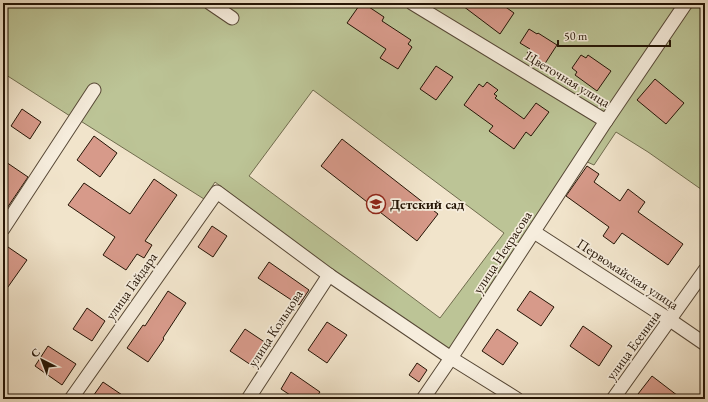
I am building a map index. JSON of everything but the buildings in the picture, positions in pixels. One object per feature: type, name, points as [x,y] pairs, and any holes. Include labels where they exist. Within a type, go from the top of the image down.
[{"type":"street","points":[[210,3],[232,18]]},
{"type":"street","name":"Цветочная улица","points":[[412,3],[606,121],[686,3]]},
{"type":"street","points":[[3,229],[94,90]]},
{"type":"street","name":"улица Некрасова","points":[[423,399],[606,121]]},
{"type":"street","name":"улица Гайдара","points":[[71,399],[217,192],[329,275]]},
{"type":"street","name":"Первомайская улица","points":[[534,232],[705,344]]},
{"type":"street","name":"улица Есенина","points":[[614,399],[705,270]]},
{"type":"street","points":[[329,275],[451,358],[517,399]]},
{"type":"street","name":"улица Кольцова","points":[[248,399],[329,275]]},
{"type":"green space","points":[[3,3],[202,3],[233,24],[221,3],[705,3],[705,192],[648,152],[616,132],[594,165],[585,161],[455,354],[332,270],[215,182],[204,199],[3,73]],"holes":[[[313,90],[504,233],[440,318],[249,176]]]},
{"type":"place","name":"Детский сад","points":[[376,204]]}]
